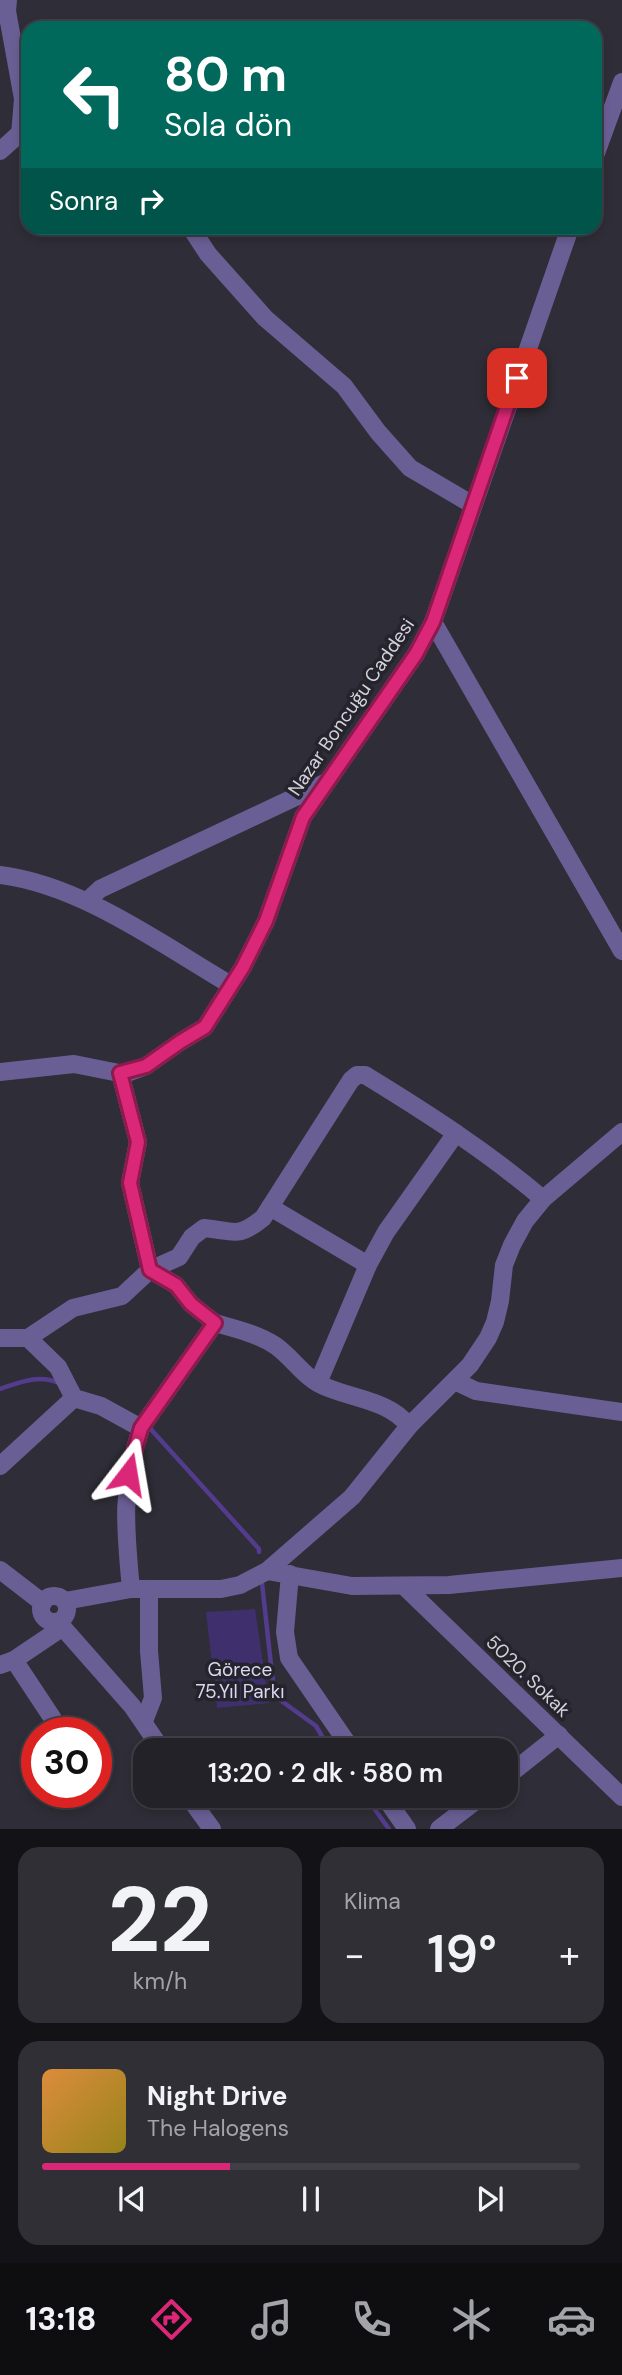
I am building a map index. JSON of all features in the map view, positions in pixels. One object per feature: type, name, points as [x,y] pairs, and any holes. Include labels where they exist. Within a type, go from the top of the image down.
[{"type":"street","points":[[8,0],[7,11],[21,88]]},
{"type":"street","points":[[602,137],[622,82]]},
{"type":"street","points":[[0,151],[21,134]]},
{"type":"street","points":[[196,235],[208,254],[265,318],[344,386],[378,432],[410,468],[473,505]]},
{"type":"street","name":"Nazar Boncuğu Caddesi","points":[[120,1073],[146,1066],[205,1027],[266,921],[303,817],[416,654],[433,622],[568,235]]},
{"type":"street","points":[[433,622],[622,951]]},
{"type":"street","points":[[87,901],[100,888],[328,782]]},
{"type":"street","points":[[0,874],[30,878],[87,901],[231,985]]},
{"type":"street","points":[[0,1072],[74,1064],[120,1073],[138,1142],[130,1183],[150,1270],[176,1285],[191,1304],[215,1323],[268,1341],[288,1356],[304,1374],[318,1383],[392,1410],[410,1426]]},
{"type":"street","points":[[0,1338],[27,1338],[73,1308],[122,1297],[150,1270],[180,1258],[192,1237],[204,1228],[237,1234],[249,1229],[270,1207],[351,1080],[357,1075],[365,1075],[456,1133],[516,1175],[543,1199]]},
{"type":"street","points":[[155,1738],[144,1721],[61,1624],[46,1619],[41,1611],[43,1603],[54,1596],[65,1601],[140,1589],[221,1589],[240,1585],[267,1571],[352,1497],[410,1426],[470,1365],[488,1338],[498,1311],[504,1265],[525,1222],[543,1199],[622,1132]]},
{"type":"street","points":[[318,1383],[368,1265],[386,1232],[456,1133]]},
{"type":"street","points":[[270,1207],[368,1265]]},
{"type":"street","points":[[144,1721],[153,1698],[140,1589],[124,1515],[128,1474],[141,1428],[215,1323]]},
{"type":"street","points":[[27,1338],[58,1367],[70,1390],[141,1428]]},
{"type":"street","points":[[455,1381],[476,1391],[622,1412]]},
{"type":"street","points":[[0,1466],[70,1390]]},
{"type":"street","points":[[267,1571],[352,1586],[404,1586],[449,1585],[622,1568]]},
{"type":"street","points":[[0,1570],[43,1603]]},
{"type":"street","points":[[290,1574],[285,1632],[289,1658],[344,1738]]},
{"type":"street","name":"5020. Sokak","points":[[404,1586],[622,1797]]},
{"type":"street","points":[[51,1717],[7,1662],[61,1624],[67,1613],[65,1601]]},
{"type":"street","points":[[518,1767],[559,1735]]},
{"type":"street","points":[[197,1808],[212,1829]]},
{"type":"street","points":[[392,1808],[407,1829]]},
{"type":"street","points":[[439,1829],[466,1808]]},
{"type":"green space","name":"Görece 75.Yıl Parkı","points":[[255,1609],[269,1703],[217,1708],[206,1612]]},
{"type":"waterway","points":[[0,1389],[37,1379],[59,1383]]},
{"type":"waterway","points":[[148,1426],[259,1552]]},
{"type":"waterway","points":[[262,1583],[276,1697],[316,1726],[323,1738]]},
{"type":"waterway","points":[[374,1808],[389,1829]]},
{"type":"route","points":[[128,1474],[141,1428],[215,1323],[191,1304],[176,1285],[150,1270],[130,1183],[138,1142],[120,1073],[146,1066],[205,1027],[243,967],[266,921],[303,817],[416,654],[433,622],[517,378]]}]
